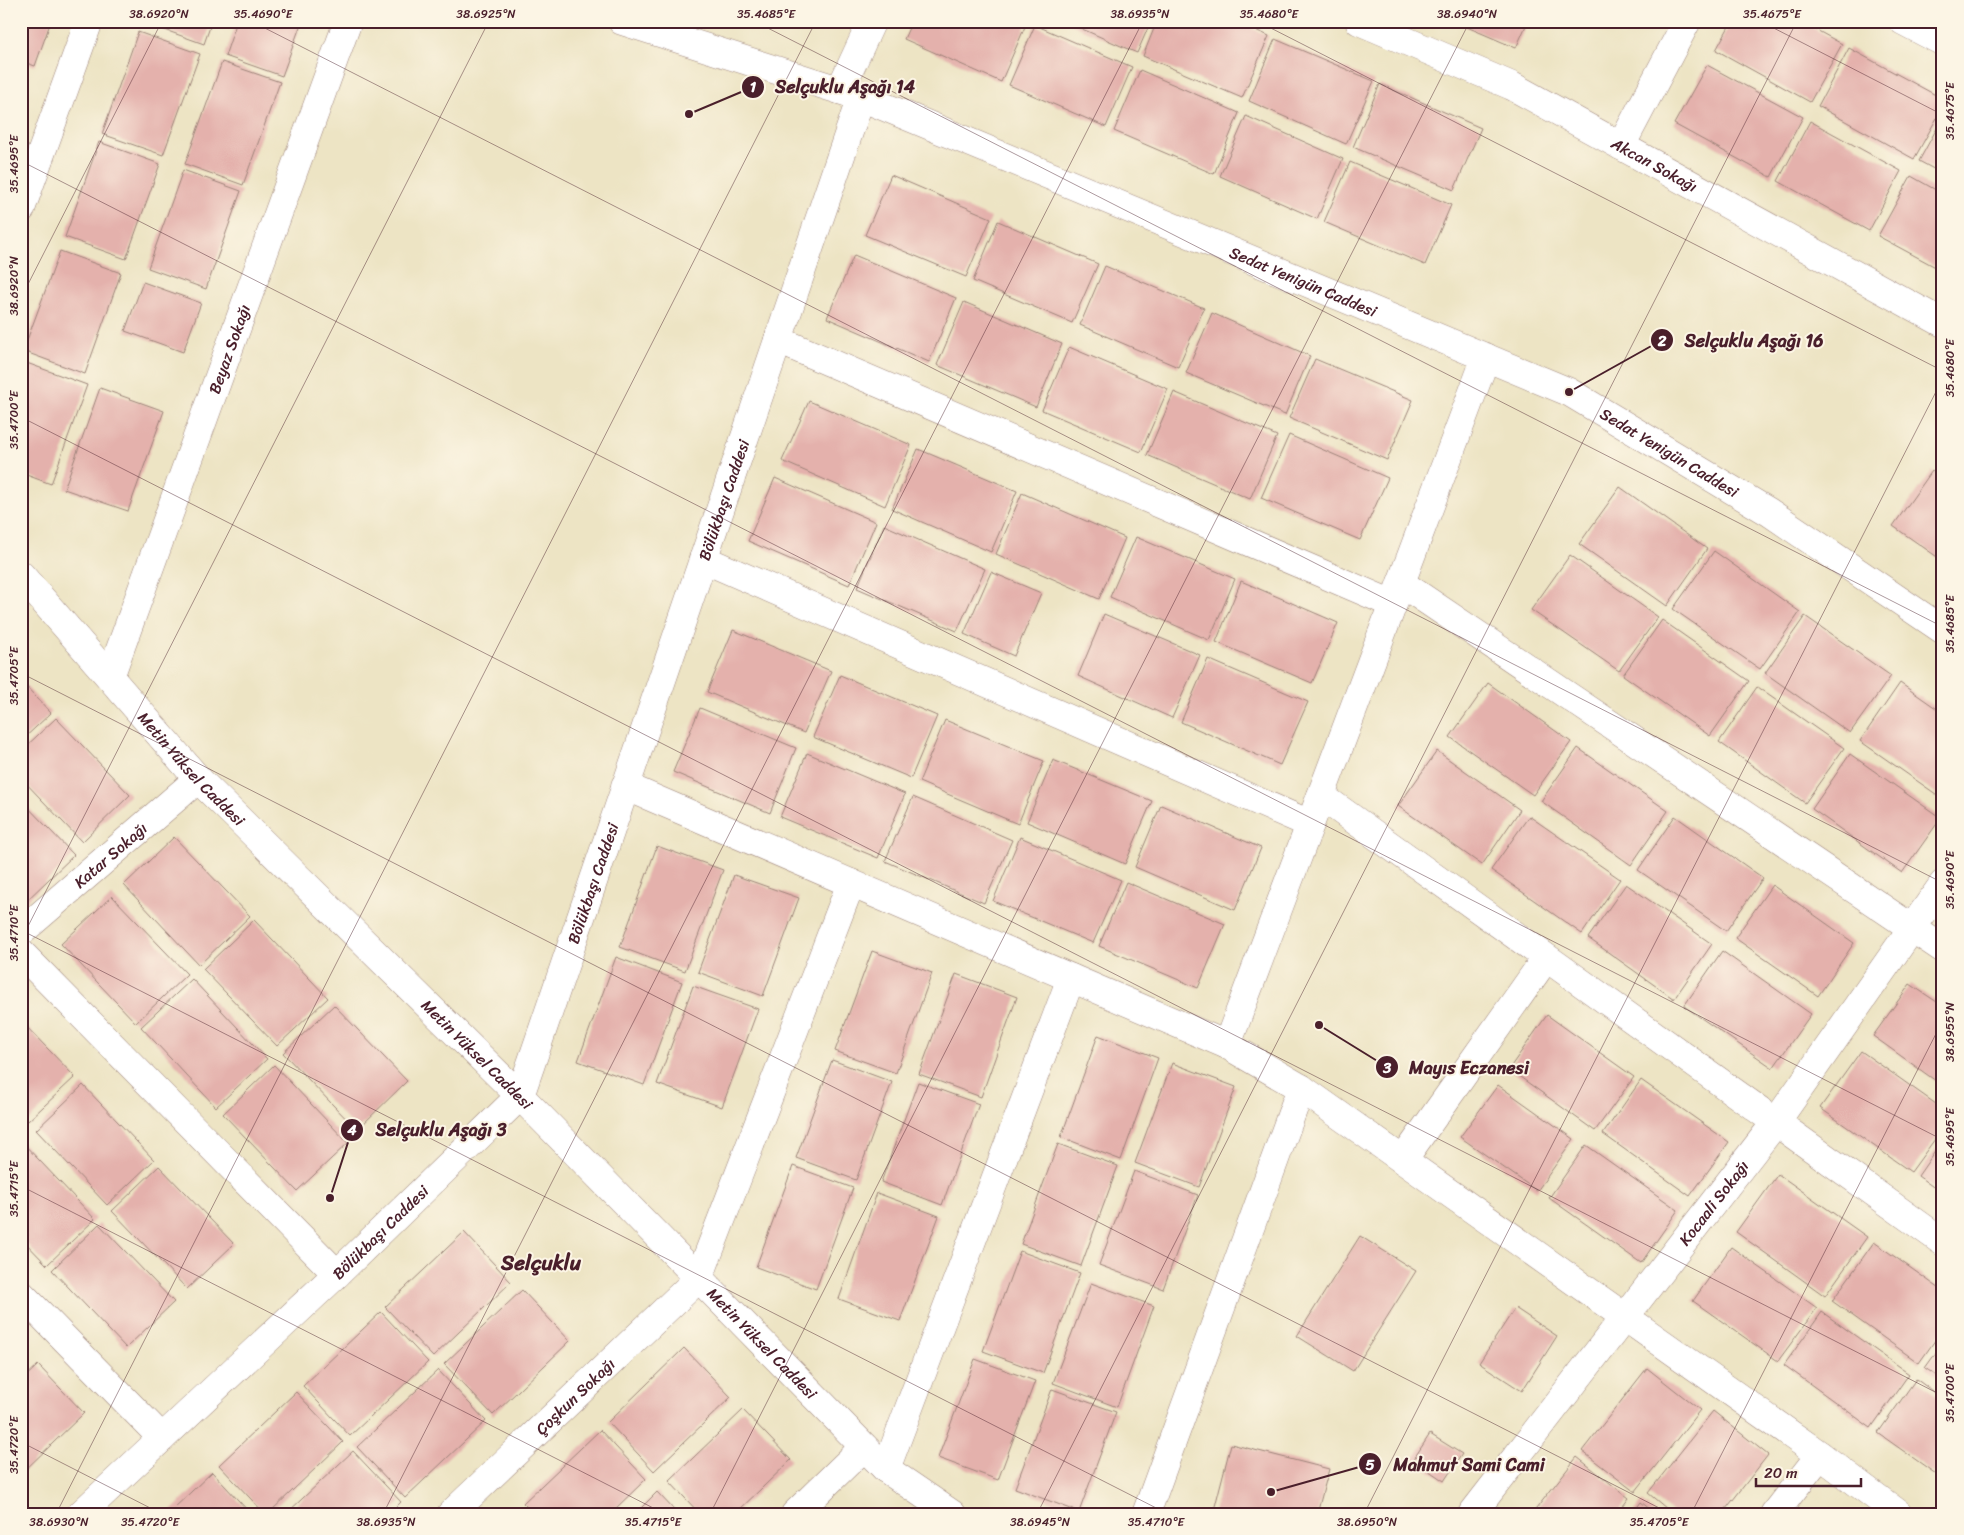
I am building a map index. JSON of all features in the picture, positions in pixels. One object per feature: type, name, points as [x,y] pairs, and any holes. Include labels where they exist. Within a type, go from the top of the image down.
[{"type":"street","points":[[21,209],[89,21]]},
{"type":"street","name":"Beyaz Sokağı","points":[[110,677],[348,21]]},
{"type":"street","name":"Sedat Yenigün Caddesi","points":[[622,21],[850,94],[1569,392],[1769,512],[1943,630]]},
{"type":"street","name":"Bölükbaşı Caddesi","points":[[81,1514],[338,1274],[520,1096],[778,340],[872,21]]},
{"type":"street","name":"Akcan Sokağı","points":[[1359,21],[1512,86],[1943,323]]},
{"type":"street","points":[[1621,146],[1687,21]]},
{"type":"street","points":[[1904,21],[1943,42]]},
{"type":"street","points":[[778,340],[1397,593],[1943,949]]},
{"type":"street","points":[[1227,1045],[1486,357]]},
{"type":"street","points":[[704,558],[1310,824]]},
{"type":"street","name":"Metin Yüksel Caddesi","points":[[21,575],[198,779],[520,1096],[886,1469],[952,1514]]},
{"type":"street","name":"Katar Sokağı","points":[[21,932],[198,779]]},
{"type":"street","points":[[625,786],[1227,1045],[1301,1088],[1625,1316],[1820,1455],[1899,1514]]},
{"type":"street","points":[[1321,796],[1943,1242]]},
{"type":"street","points":[[699,1278],[851,883]]},
{"type":"street","name":"Kocaali Sokağı","points":[[1472,1514],[1776,1122],[1943,884]]},
{"type":"street","points":[[21,953],[338,1274]]},
{"type":"street","points":[[1403,1160],[1546,958]]},
{"type":"street","points":[[886,1469],[1071,978]]},
{"type":"street","points":[[1146,1514],[1301,1088]]},
{"type":"street","name":"Çoşkun Sokağı","points":[[451,1514],[699,1278]]},
{"type":"street","points":[[21,1294],[162,1438]]},
{"type":"street","points":[[795,1514],[864,1446]]},
{"type":"street","points":[[1774,1514],[1820,1455]]},
{"type":"building","points":[[21,21],[51,21],[35,66],[21,61]]},
{"type":"building","points":[[140,21],[212,21],[204,44]]},
{"type":"building","points":[[237,21],[302,21],[282,76],[225,56]]},
{"type":"building","points":[[912,21],[1027,22],[1001,82],[904,39]]},
{"type":"building","points":[[1064,21],[1151,21],[1137,53]]},
{"type":"building","points":[[1157,21],[1235,21],[1269,36],[1242,98],[1143,56]]},
{"type":"building","points":[[1453,21],[1528,21],[1516,48]]},
{"type":"building","points":[[1732,21],[1800,21],[1842,44],[1810,102],[1716,50]]},
{"type":"building","points":[[1035,25],[1132,67],[1106,127],[1009,85]]},
{"type":"building","points":[[138,32],[200,54],[163,155],[102,134]]},
{"type":"building","points":[[1275,39],[1374,81],[1346,144],[1249,101]]},
{"type":"building","points":[[1849,48],[1943,99],[1943,107],[1914,159],[1818,106]]},
{"type":"building","points":[[222,62],[280,82],[243,185],[185,164]]},
{"type":"building","points":[[1707,65],[1803,117],[1771,177],[1674,124]]},
{"type":"building","points":[[1140,70],[1239,113],[1214,174],[1114,131]]},
{"type":"building","points":[[1380,84],[1481,128],[1454,190],[1353,147]]},
{"type":"building","points":[[1246,116],[1343,159],[1317,219],[1220,176]]},
{"type":"building","points":[[1943,117],[1943,174],[1919,161]]},
{"type":"building","points":[[1810,121],[1901,171],[1869,231],[1778,181]]},
{"type":"building","points":[[99,142],[160,164],[126,259],[65,237]]},
{"type":"building","points":[[1350,162],[1451,205],[1425,265],[1324,222]]},
{"type":"building","points":[[183,170],[241,191],[206,289],[148,268]]},
{"type":"building","points":[[891,175],[991,218],[966,277],[865,235]]},
{"type":"building","points":[[1911,176],[1943,194],[1943,271],[1878,236]]},
{"type":"building","points":[[998,221],[1098,264],[1072,323],[973,281]]},
{"type":"building","points":[[60,251],[121,273],[85,374],[23,351]]},
{"type":"building","points":[[854,255],[956,298],[929,362],[827,318]]},
{"type":"building","points":[[1105,266],[1204,308],[1178,367],[1080,325]]},
{"type":"building","points":[[143,282],[201,303],[183,352],[125,331]]},
{"type":"building","points":[[964,302],[1062,344],[1036,407],[937,365]]},
{"type":"building","points":[[1212,313],[1310,356],[1285,415],[1186,373]]},
{"type":"building","points":[[1069,347],[1168,389],[1141,452],[1042,410]]},
{"type":"building","points":[[1315,359],[1413,400],[1387,460],[1289,418]]},
{"type":"building","points":[[24,362],[87,385],[51,484],[21,473],[21,371]]},
{"type":"building","points":[[100,388],[164,411],[128,511],[64,489]]},
{"type":"building","points":[[1174,392],[1277,436],[1250,499],[1147,455]]},
{"type":"building","points":[[809,401],[911,445],[885,506],[782,461]]},
{"type":"building","points":[[1289,435],[1388,478],[1360,540],[1261,498]]},
{"type":"building","points":[[918,449],[1017,491],[991,552],[892,509]]},
{"type":"building","points":[[1932,471],[1943,479],[1943,561],[1893,526]]},
{"type":"building","points":[[775,478],[876,522],[849,585],[748,541]]},
{"type":"building","points":[[1620,487],[1707,549],[1667,606],[1579,544]]},
{"type":"building","points":[[1022,493],[1125,538],[1099,599],[996,554]]},
{"type":"building","points":[[884,525],[985,569],[957,631],[857,588]]},
{"type":"building","points":[[1136,537],[1235,579],[1209,640],[1110,597]]},
{"type":"building","points":[[1714,551],[1800,612],[1760,669],[1673,609]]},
{"type":"building","points":[[1570,555],[1658,617],[1619,671],[1531,610]]},
{"type":"building","points":[[991,572],[1041,593],[1014,656],[964,634]]},
{"type":"building","points":[[1241,581],[1338,623],[1312,683],[1216,642]]},
{"type":"building","points":[[1104,614],[1200,655],[1172,718],[1078,676]]},
{"type":"building","points":[[1805,616],[1891,676],[1850,733],[1765,673]]},
{"type":"building","points":[[1662,620],[1749,681],[1710,736],[1623,675]]},
{"type":"building","points":[[733,630],[831,671],[804,733],[707,692]]},
{"type":"building","points":[[1208,659],[1308,702],[1280,765],[1181,722]]},
{"type":"building","points":[[840,675],[937,716],[911,778],[813,737]]},
{"type":"building","points":[[21,681],[51,713],[21,741]]},
{"type":"building","points":[[1488,683],[1571,742],[1533,795],[1450,737]]},
{"type":"building","points":[[1900,683],[1943,713],[1943,799],[1860,741]]},
{"type":"building","points":[[1757,687],[1844,748],[1805,803],[1719,742]]},
{"type":"building","points":[[700,708],[796,748],[770,813],[673,772]]},
{"type":"building","points":[[56,718],[130,795],[82,842],[21,778],[21,751]]},
{"type":"building","points":[[945,720],[1044,761],[1018,824],[919,782]]},
{"type":"building","points":[[1578,748],[1668,811],[1631,865],[1541,801]]},
{"type":"building","points":[[1437,751],[1520,810],[1482,865],[1398,806]]},
{"type":"building","points":[[807,753],[905,794],[878,858],[780,817]]},
{"type":"building","points":[[1850,754],[1941,818],[1902,873],[1812,809]]},
{"type":"building","points":[[1053,760],[1152,801],[1125,864],[1027,822]]},
{"type":"building","points":[[913,797],[1012,840],[984,903],[885,861]]},
{"type":"building","points":[[21,800],[74,855],[23,904],[21,902]]},
{"type":"building","points":[[1161,805],[1261,848],[1235,910],[1135,867]]},
{"type":"building","points":[[1529,816],[1620,879],[1582,934],[1491,870]]},
{"type":"building","points":[[1675,816],[1763,878],[1726,931],[1638,870]]},
{"type":"building","points":[[174,837],[250,916],[199,965],[124,885]]},
{"type":"building","points":[[1020,837],[1121,880],[1093,943],[993,901]]},
{"type":"building","points":[[657,846],[723,870],[685,971],[620,947]]},
{"type":"building","points":[[734,875],[799,898],[763,996],[698,972]]},
{"type":"building","points":[[1126,882],[1225,924],[1198,988],[1099,946]]},
{"type":"building","points":[[1626,884],[1712,944],[1674,999],[1588,938]]},
{"type":"building","points":[[1772,885],[1854,943],[1818,996],[1735,938]]},
{"type":"building","points":[[112,896],[187,974],[136,1023],[61,944]]},
{"type":"building","points":[[254,920],[328,998],[277,1046],[203,969]]},
{"type":"building","points":[[872,951],[932,973],[896,1073],[835,1051]]},
{"type":"building","points":[[1722,951],[1811,1014],[1773,1068],[1684,1006]]},
{"type":"building","points":[[616,957],[682,982],[644,1085],[578,1061]]},
{"type":"building","points":[[956,974],[1017,997],[981,1097],[919,1074]]},
{"type":"building","points":[[192,979],[267,1059],[216,1107],[141,1027]]},
{"type":"building","points":[[1910,984],[1943,1006],[1943,1086],[1873,1036]]},
{"type":"building","points":[[693,986],[758,1009],[722,1107],[657,1084]]},
{"type":"building","points":[[334,1005],[407,1081],[357,1130],[283,1053]]},
{"type":"building","points":[[1547,1015],[1634,1077],[1595,1131],[1509,1069]]},
{"type":"building","points":[[21,1021],[75,1077],[28,1121],[21,1115]]},
{"type":"building","points":[[1098,1035],[1158,1058],[1121,1160],[1061,1137]]},
{"type":"building","points":[[1861,1051],[1943,1109],[1943,1128],[1911,1172],[1820,1108]]},
{"type":"building","points":[[832,1060],[892,1082],[856,1180],[796,1158]]},
{"type":"building","points":[[1172,1063],[1236,1087],[1199,1187],[1135,1163]]},
{"type":"building","points":[[274,1065],[348,1143],[297,1191],[223,1114]]},
{"type":"building","points":[[1641,1080],[1729,1142],[1690,1196],[1603,1134]]},
{"type":"building","points":[[918,1082],[979,1104],[942,1205],[881,1182]]},
{"type":"building","points":[[83,1085],[154,1160],[107,1205],[36,1130]]},
{"type":"building","points":[[1498,1085],[1574,1139],[1537,1191],[1460,1137]]},
{"type":"building","points":[[1943,1140],[1943,1194],[1918,1176]]},
{"type":"building","points":[[21,1141],[95,1219],[47,1265],[21,1238]]},
{"type":"building","points":[[1058,1144],[1118,1166],[1081,1266],[1021,1244]]},
{"type":"building","points":[[1586,1145],[1678,1210],[1641,1263],[1549,1198]]},
{"type":"building","points":[[159,1166],[234,1244],[187,1289],[112,1211]]},
{"type":"building","points":[[793,1166],[853,1188],[816,1289],[756,1267]]},
{"type":"building","points":[[1134,1171],[1198,1195],[1163,1289],[1099,1265]]},
{"type":"building","points":[[1778,1174],[1867,1237],[1825,1296],[1736,1232]]},
{"type":"building","points":[[877,1193],[939,1216],[900,1321],[839,1299]]},
{"type":"building","points":[[99,1224],[174,1302],[126,1348],[52,1270]]},
{"type":"building","points":[[464,1232],[511,1282],[433,1357],[385,1307]]},
{"type":"building","points":[[1360,1236],[1416,1271],[1353,1371],[1297,1336]]},
{"type":"building","points":[[1874,1242],[1943,1291],[1943,1329],[1919,1363],[1832,1301]]},
{"type":"building","points":[[1731,1247],[1817,1308],[1778,1361],[1693,1301]]},
{"type":"building","points":[[1020,1251],[1080,1273],[1043,1373],[983,1351]]},
{"type":"building","points":[[1091,1283],[1154,1306],[1117,1407],[1053,1383]]},
{"type":"building","points":[[522,1290],[570,1341],[493,1415],[444,1364]]},
{"type":"building","points":[[1515,1308],[1557,1336],[1522,1391],[1479,1363]]},
{"type":"building","points":[[381,1312],[428,1362],[350,1436],[303,1386]]},
{"type":"building","points":[[1822,1312],[1909,1374],[1871,1428],[1784,1365]]},
{"type":"building","points":[[1943,1343],[1943,1380],[1925,1368]]},
{"type":"building","points":[[21,1347],[27,1353],[21,1358]]},
{"type":"building","points":[[684,1348],[731,1397],[654,1471],[608,1422]]},
{"type":"building","points":[[975,1359],[1035,1381],[998,1480],[938,1458]]},
{"type":"building","points":[[38,1365],[84,1413],[21,1474],[21,1381]]},
{"type":"building","points":[[1647,1368],[1700,1410],[1635,1492],[1582,1451]]},
{"type":"building","points":[[438,1370],[486,1421],[405,1498],[357,1447]]},
{"type":"building","points":[[1916,1379],[1943,1399],[1943,1479],[1878,1433]]},
{"type":"building","points":[[1052,1389],[1116,1412],[1079,1512],[1015,1488]]},
{"type":"building","points":[[296,1392],[343,1442],[268,1514],[265,1514],[219,1465]]},
{"type":"building","points":[[743,1410],[791,1460],[735,1514],[700,1514],[669,1481]]},
{"type":"building","points":[[1713,1411],[1768,1455],[1722,1514],[1673,1514],[1648,1493]]},
{"type":"building","points":[[600,1430],[646,1479],[610,1514],[534,1514],[523,1503]]},
{"type":"building","points":[[1430,1434],[1462,1454],[1444,1481],[1413,1460]]},
{"type":"building","points":[[1231,1444],[1329,1469],[1317,1514],[1213,1514]]},
{"type":"building","points":[[353,1451],[401,1502],[389,1514],[286,1514]]},
{"type":"building","points":[[1577,1457],[1629,1498],[1617,1514],[1532,1514]]},
{"type":"building","points":[[212,1472],[251,1514],[168,1514],[172,1510]]},
{"type":"building","points":[[657,1492],[678,1514],[635,1514]]},
{"type":"building","points":[[1641,1502],[1656,1514],[1632,1514]]},
{"type":"place","name":"Selçuklu Aşağı 14","points":[[689,114]]},
{"type":"place","name":"Selçuklu Aşağı 16","points":[[1569,392]]},
{"type":"place","name":"Mayıs Eczanesi","points":[[1319,1025]]},
{"type":"place","name":"Selçuklu Aşağı 3","points":[[330,1198]]},
{"type":"place","name":"Mahmut Sami Cami","points":[[1271,1492]]},
{"type":"district","name":"Selçuklu","points":[[541,1263]]}]
